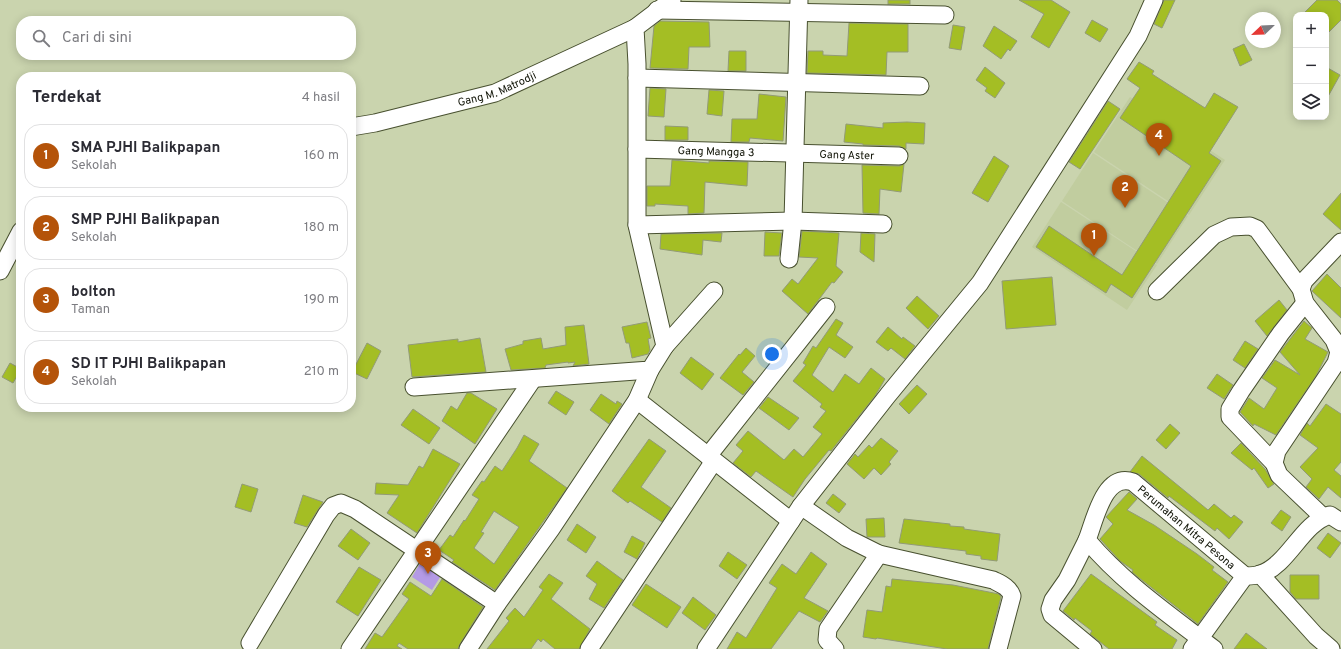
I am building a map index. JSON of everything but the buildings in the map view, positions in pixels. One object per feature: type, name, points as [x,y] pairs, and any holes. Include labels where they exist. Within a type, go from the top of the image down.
[{"type":"street","name":"Gang M. Matrodji","points":[[356,126],[375,123],[495,93],[635,28],[672,0]]},
{"type":"street","points":[[706,649],[791,520],[888,396],[980,283],[1138,36],[1154,0]]},
{"type":"street","points":[[789,259],[793,221],[799,6]]},
{"type":"street","points":[[657,10],[799,6],[946,15]]},
{"type":"street","points":[[635,28],[637,78],[637,225],[665,346]]},
{"type":"street","points":[[637,78],[920,86]]},
{"type":"street","name":"Gang Mangga 3","points":[[637,149],[795,152]]},
{"type":"street","name":"Gang Aster","points":[[795,152],[899,156]]},
{"type":"street","points":[[637,225],[793,221],[883,224]]},
{"type":"street","points":[[1157,290],[1214,235],[1231,227],[1244,225],[1256,229],[1334,340],[1339,352],[1336,362],[1277,451],[1274,463]]},
{"type":"street","points":[[0,271],[16,241]]},
{"type":"street","points":[[1323,517],[1279,475],[1274,463],[1230,417],[1230,409],[1281,333],[1303,296],[1304,281],[1341,242]]},
{"type":"street","points":[[468,649],[497,604],[551,529],[637,400],[650,370],[665,346],[714,291]]},
{"type":"street","points":[[589,649],[711,458],[826,307]]},
{"type":"street","points":[[414,387],[650,370]]},
{"type":"street","points":[[350,649],[533,379]]},
{"type":"street","points":[[637,400],[791,520]]},
{"type":"street","name":"Perumahan Mitra Pesona","points":[[1093,649],[1052,616],[1050,609],[1053,600],[1067,580],[1087,540],[1102,496],[1119,480],[1126,479],[1133,482],[1253,575],[1196,644]]},
{"type":"street","points":[[250,643],[333,506],[341,503],[355,509],[497,604]]},
{"type":"street","points":[[802,506],[847,538],[879,554],[993,580],[1004,585],[1010,591],[1012,596],[998,649]]},
{"type":"street","points":[[1331,649],[1253,575],[1278,564],[1304,534],[1323,517],[1330,515],[1341,522]]},
{"type":"street","points":[[1087,540],[1101,556],[1196,644],[1214,649]]},
{"type":"street","points":[[835,649],[827,640],[828,629],[879,554]]},
{"type":"shaded area","points":[[1130,97],[1225,160],[1189,215],[1094,152]]},
{"type":"shaded area","points":[[1093,153],[1188,216],[1157,264],[1062,201]]},
{"type":"shaded area","points":[[1061,202],[1157,265],[1127,310],[1032,247]]},
{"type":"shaded area","points":[[423,558],[444,571],[432,590],[412,577]]},
{"type":"place","name":"SD IT PJHI Balikpapan","points":[[1159,156]]},
{"type":"place","name":"SMP PJHI Balikpapan","points":[[1125,208]]},
{"type":"place","name":"SMA PJHI Balikpapan","points":[[1094,256]]},
{"type":"place","name":"bolton","points":[[428,574]]}]
